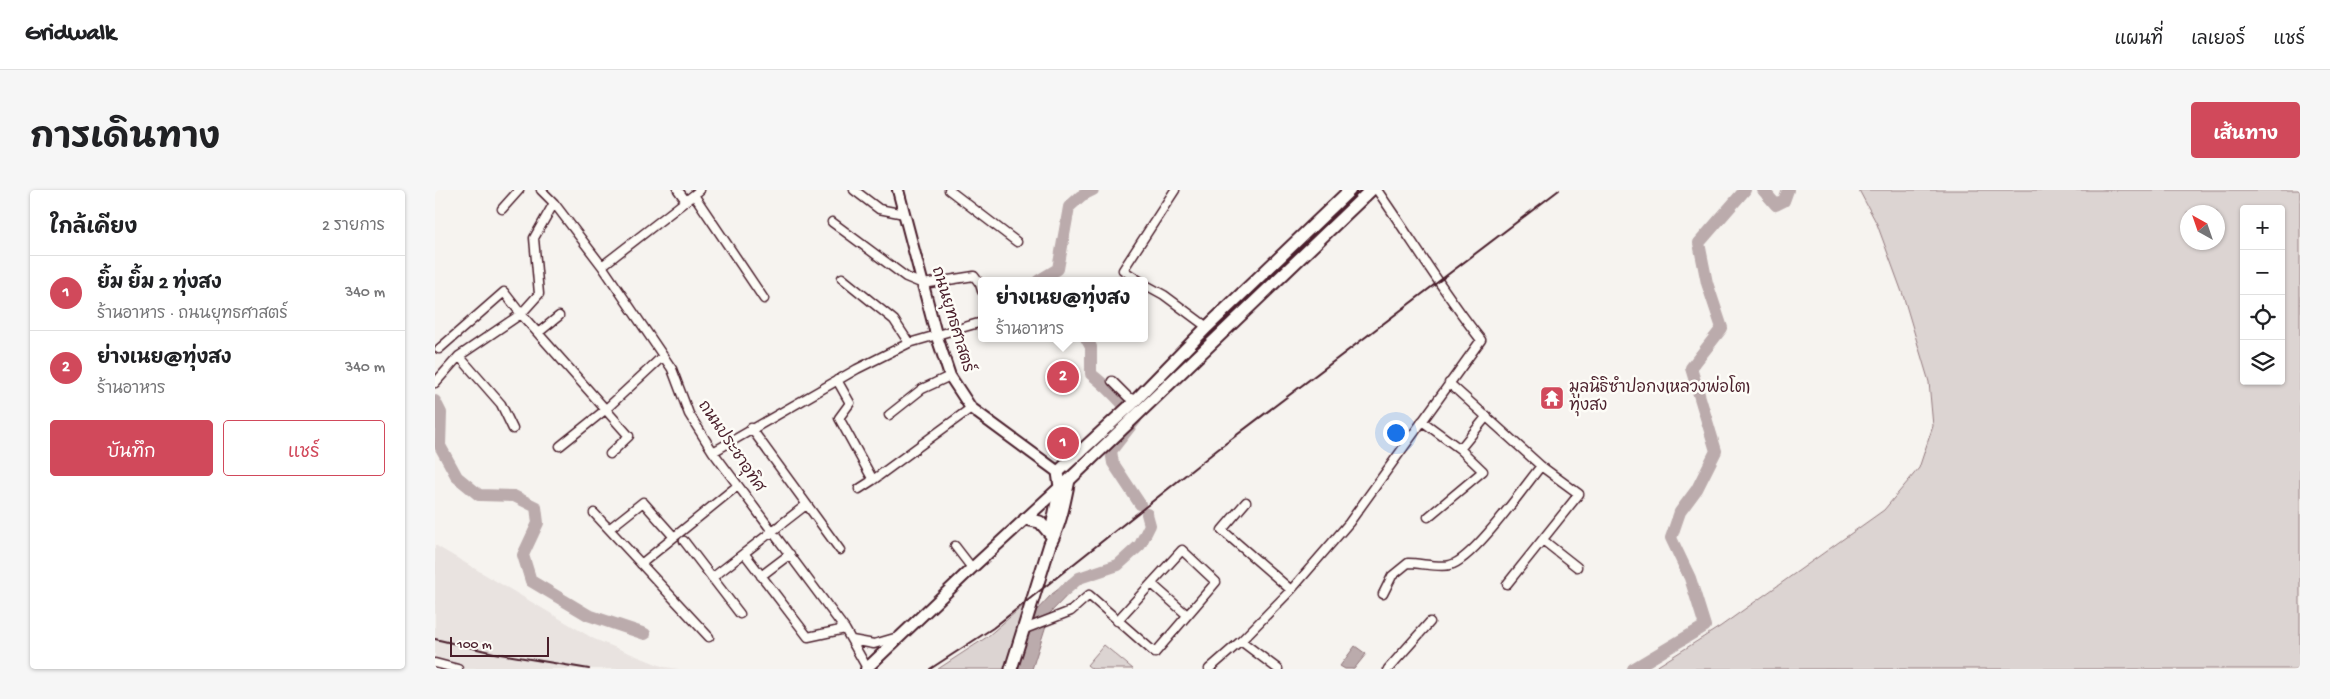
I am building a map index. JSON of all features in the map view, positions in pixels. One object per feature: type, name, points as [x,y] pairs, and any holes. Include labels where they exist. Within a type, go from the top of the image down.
[{"type":"main road","points":[[1050,539],[1058,528],[1066,501],[1086,464],[1110,432],[1207,327],[1350,190]]},
{"type":"main road","points":[[1135,406],[1371,190]]},
{"type":"main road","points":[[1066,501],[1065,484],[1058,472],[1110,432]]},
{"type":"main road","points":[[1011,669],[1065,484],[1086,464]]},
{"type":"main road","points":[[1025,519],[1041,522],[1050,539]]},
{"type":"street","points":[[502,209],[519,190]]},
{"type":"street","name":"ถนนประชาอุทิศ","points":[[541,190],[554,203],[602,266],[678,380],[682,399],[689,414],[713,452],[845,629],[866,669]]},
{"type":"street","points":[[678,190],[686,201]]},
{"type":"street","points":[[854,190],[879,209],[904,214]]},
{"type":"street","name":"ถนนยุทธศาสตร์","points":[[898,190],[936,334],[950,376],[971,408],[1058,472]]},
{"type":"street","points":[[949,190],[1017,242]]},
{"type":"street","points":[[1134,277],[1123,270],[1175,190]]},
{"type":"street","points":[[1209,669],[1241,641],[1291,590],[1349,523],[1481,340],[1452,304],[1377,190]]},
{"type":"street","points":[[602,266],[697,192],[764,299]]},
{"type":"street","points":[[435,383],[459,356],[521,314],[539,294],[534,238],[554,203]]},
{"type":"street","points":[[832,222],[906,277],[923,284],[974,276],[978,281]]},
{"type":"street","points":[[841,278],[894,320],[909,343]]},
{"type":"street","points":[[1148,286],[1164,295],[1207,327]]},
{"type":"street","points":[[439,350],[504,292],[521,314],[629,436],[610,454]]},
{"type":"street","points":[[538,333],[559,316]]},
{"type":"street","points":[[713,452],[751,428],[837,380],[909,343],[978,323]]},
{"type":"street","points":[[459,356],[501,404],[513,429]]},
{"type":"street","points":[[560,446],[605,410],[663,356]]},
{"type":"street","points":[[889,415],[922,389],[950,376]]},
{"type":"street","points":[[837,380],[850,403],[839,418],[873,480]]},
{"type":"street","points":[[1112,382],[1135,406]]},
{"type":"street","points":[[1449,383],[1541,466],[1579,494],[1544,541],[1507,584]]},
{"type":"street","points":[[859,489],[971,408]]},
{"type":"street","points":[[1460,448],[1487,416]]},
{"type":"street","points":[[1422,421],[1460,448],[1483,471],[1428,517]]},
{"type":"street","points":[[751,428],[840,550]]},
{"type":"street","points":[[1383,594],[1392,576],[1408,563],[1449,566],[1461,561],[1478,545],[1541,466]]},
{"type":"street","points":[[866,669],[972,568],[1065,484]]},
{"type":"street","points":[[641,564],[737,486]]},
{"type":"street","points":[[609,529],[643,502],[674,537]]},
{"type":"street","points":[[1246,502],[1222,530],[1291,590]]},
{"type":"street","points":[[712,578],[806,505]]},
{"type":"street","points":[[594,513],[709,638]]},
{"type":"street","points":[[683,541],[740,614]]},
{"type":"street","points":[[1544,541],[1577,567]]},
{"type":"street","points":[[955,546],[972,568]]},
{"type":"street","points":[[1024,629],[1071,611],[1089,595],[1117,621],[1155,653],[1216,582],[1182,550],[1117,621]]},
{"type":"street","points":[[743,553],[808,637],[845,629]]},
{"type":"street","points":[[761,576],[790,554]]},
{"type":"street","points":[[1152,584],[1187,615]]},
{"type":"street","points":[[1388,669],[1430,622]]},
{"type":"street","points":[[851,640],[874,644],[901,636]]},
{"type":"street","points":[[1241,641],[1278,669]]},
{"type":"street","points":[[435,662],[456,669]]},
{"type":"shaded area","points":[[1859,190],[2300,190],[2300,669],[1653,669],[1721,626],[1884,510],[1919,468],[1933,426],[1929,382],[1903,295],[1877,224]]},
{"type":"shaded area","points":[[435,545],[594,639],[664,667],[679,669],[446,669],[435,666]]},
{"type":"shaded area","points":[[1075,577],[1079,583],[1050,613],[1032,669],[1017,669],[1035,612],[1052,594]]},
{"type":"shaded area","points":[[1032,598],[1011,669],[938,669],[987,637]]},
{"type":"shaded area","points":[[1104,645],[1133,669],[1092,669],[1087,665]]},
{"type":"shaded area","points":[[1355,646],[1366,654],[1354,669],[1345,669],[1340,666]]},
{"type":"waterway","points":[[1045,277],[1058,269],[1069,207],[1081,196],[1093,190]]},
{"type":"waterway","points":[[1633,669],[1705,626],[1690,578],[1671,538],[1680,512],[1697,489],[1716,451],[1691,368],[1722,328],[1707,283],[1699,243],[1745,190]]},
{"type":"waterway","points":[[1763,190],[1776,205],[1784,201],[1788,190]]},
{"type":"waterway","points":[[1088,342],[1091,347],[1091,374],[1136,419],[1111,451],[1113,463],[1140,504]]},
{"type":"waterway","points":[[435,401],[441,413],[440,446],[457,477],[479,495],[514,496],[536,507],[538,523],[523,555],[531,581],[588,615],[645,634]]},
{"type":"waterway","points":[[1064,591],[1079,578],[1118,565],[1140,545],[1150,525],[1147,514]]},
{"type":"railway","points":[[930,669],[993,628],[1217,450],[1559,190]]},
{"type":"railway","points":[[435,639],[494,653],[589,669]]},
{"type":"place","name":"ย่างเนย@ทุ่งสง","points":[[1063,377]]},
{"type":"place","name":"มูลนิธิซำปอกง(หลวงพ่อโต) ทุ่งสง","points":[[1552,398]]},
{"type":"place","name":"ยิ้ม ยิ้ม 2 ทุ่งสง","points":[[1063,443]]}]
